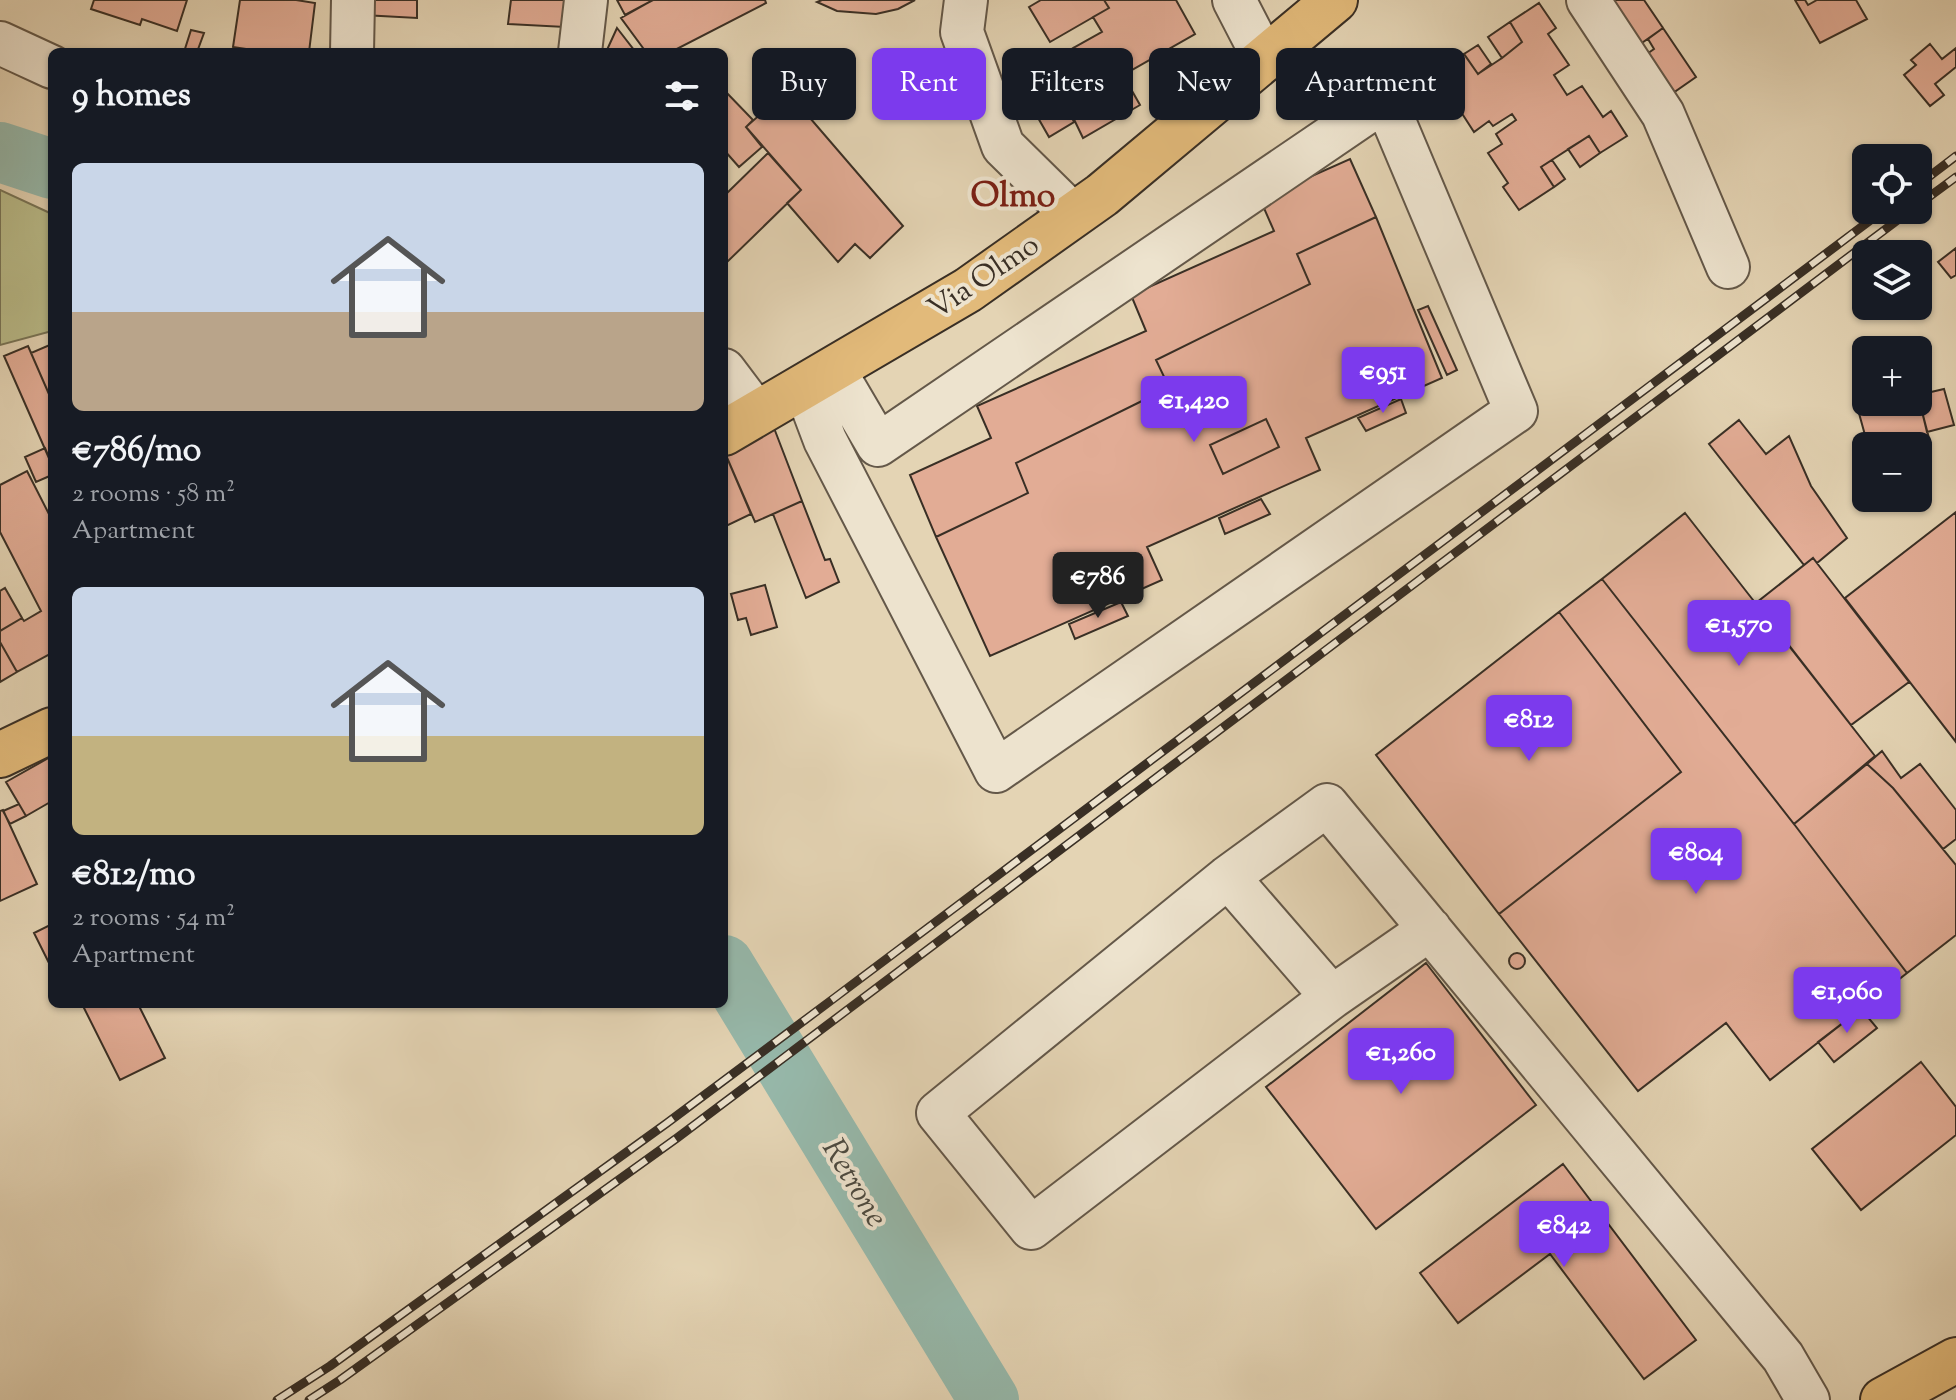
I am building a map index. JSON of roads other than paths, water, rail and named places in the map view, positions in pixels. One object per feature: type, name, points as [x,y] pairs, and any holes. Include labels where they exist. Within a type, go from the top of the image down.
[{"type":"main road","name":"Via Olmo","points":[[741,424],[968,290],[1102,195],[1335,0]]},
{"type":"main road","points":[[0,755],[48,732]]},
{"type":"main road","points":[[1883,1400],[1956,1360]]},
{"type":"street","points":[[352,48],[353,0]]},
{"type":"street","points":[[580,48],[586,0]]},
{"type":"street","points":[[966,0],[962,32],[1003,146],[1073,215]]},
{"type":"street","points":[[1234,0],[1265,60]]},
{"type":"street","points":[[1588,0],[1663,114],[1728,267]]},
{"type":"street","points":[[0,43],[48,65]]},
{"type":"street","points":[[1385,100],[1516,411],[996,771],[825,440],[820,378],[878,445],[1385,100]]},
{"type":"street","points":[[728,383],[741,424]]},
{"type":"street","points":[[1430,929],[1332,997],[1031,1228],[938,1113],[1228,877],[1327,805],[1430,929],[1783,1357],[1808,1400]]},
{"type":"street","points":[[1228,877],[1332,997]]},
{"type":"waterway","name":"Retrone","points":[[0,152],[48,168]]},
{"type":"waterway","name":"Retrone","points":[[728,972],[989,1400]]},
{"type":"railway","points":[[1932,174],[1956,156]]},
{"type":"railway","points":[[1932,195],[1956,177]]},
{"type":"railway","points":[[277,1400],[330,1366],[667,1123],[1865,224]]},
{"type":"railway","points":[[309,1400],[677,1138],[1892,224]]},
{"type":"district","name":"Olmo","points":[[1013,194]]}]
